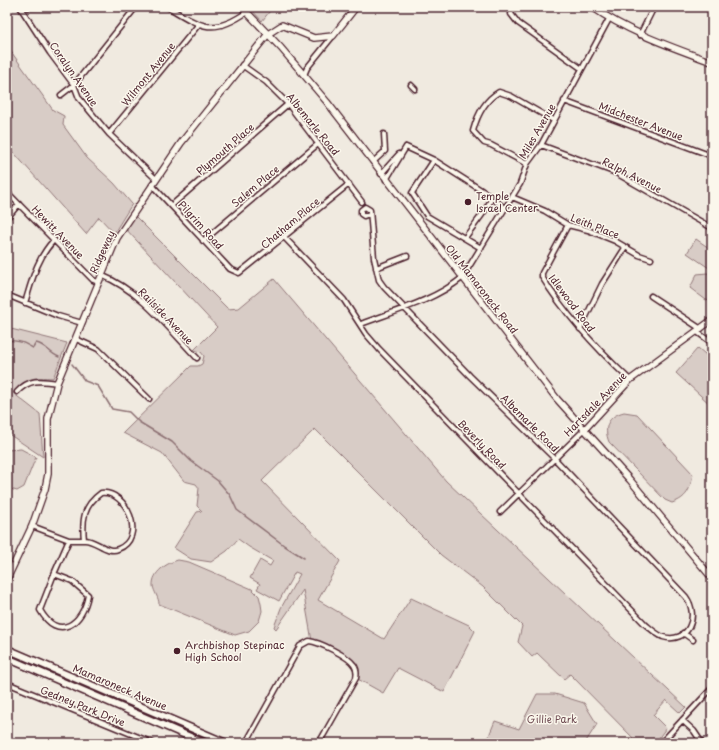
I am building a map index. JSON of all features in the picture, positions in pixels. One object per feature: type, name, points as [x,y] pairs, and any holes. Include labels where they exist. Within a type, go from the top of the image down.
[{"type":"main road","name":"Mamaroneck Avenue","points":[[7,649],[226,743]]},
{"type":"main road","name":"Mamaroneck Avenue","points":[[7,658],[203,742]]},
{"type":"street","points":[[21,8],[42,7]]},
{"type":"street","points":[[61,95],[74,85],[136,7]]},
{"type":"street","points":[[168,7],[199,24],[212,28],[223,26],[236,20],[247,12]]},
{"type":"street","name":"Old Mamaroneck Road","points":[[242,7],[304,75],[462,278],[584,430],[630,480],[712,578]]},
{"type":"street","points":[[304,75],[307,68],[356,7]]},
{"type":"street","points":[[513,7],[511,14],[518,23],[582,69]]},
{"type":"street","points":[[592,7],[610,19],[640,35],[712,62]]},
{"type":"street","points":[[640,35],[654,7]]},
{"type":"street","name":"Coralyn Avenue","points":[[21,8],[50,53],[74,85],[79,98],[109,134],[156,179]]},
{"type":"street","name":"Miles Avenue","points":[[360,324],[450,287],[462,278],[520,184],[527,164],[541,145],[553,120],[610,19]]},
{"type":"street","name":"Wilmont Avenue","points":[[109,134],[199,24]]},
{"type":"street","name":"Ridgeway","points":[[7,580],[32,526],[45,489],[48,474],[48,419],[57,383],[117,238],[181,143],[268,34],[282,25],[314,38],[333,36]]},
{"type":"street","name":"Albemarle Road","points":[[242,65],[266,82],[288,104],[362,202]]},
{"type":"street","points":[[410,85],[415,89]]},
{"type":"street","points":[[527,164],[480,140],[473,131],[481,110],[491,97],[499,92],[511,96],[553,120]]},
{"type":"street","name":"Midchester Avenue","points":[[564,101],[712,156]]},
{"type":"street","name":"Plymouth Place","points":[[172,205],[288,104]]},
{"type":"street","points":[[373,162],[385,152],[384,134]]},
{"type":"street","name":"Salem Place","points":[[203,241],[318,144]]},
{"type":"street","name":"Ralph Avenue","points":[[541,145],[616,173],[712,228]]},
{"type":"street","points":[[406,147],[434,160],[492,197],[504,208]]},
{"type":"street","points":[[382,174],[406,147]]},
{"type":"street","points":[[386,180],[406,147]]},
{"type":"street","points":[[434,160],[412,193],[427,216],[480,248]]},
{"type":"street","name":"Chatham Place","points":[[240,273],[285,238],[349,184]]},
{"type":"street","name":"Pilgrim Road","points":[[152,185],[230,269],[240,273]]},
{"type":"street","name":"Hewitt Avenue","points":[[7,192],[93,280],[98,282]]},
{"type":"street","points":[[465,238],[474,223],[483,216],[492,197]]},
{"type":"street","name":"Leith Place","points":[[512,197],[545,211],[568,225],[588,230],[616,241],[625,248],[651,259]]},
{"type":"street","points":[[7,218],[19,204]]},
{"type":"street","name":"Albemarle Road","points":[[369,214],[372,223],[371,242],[376,268],[379,280],[384,287],[470,376],[554,458],[686,597],[692,604],[693,619],[690,626],[683,633]]},
{"type":"street","name":"Idlewood Road","points":[[568,225],[542,273],[542,278],[580,329],[630,380]]},
{"type":"street","name":"Beverly Road","points":[[285,238],[344,300],[379,349],[645,624],[663,636],[670,638],[683,633]]},
{"type":"street","points":[[25,303],[42,253],[54,240]]},
{"type":"street","points":[[580,329],[602,284],[625,248]]},
{"type":"street","points":[[376,268],[407,256]]},
{"type":"street","name":"Railside Avenue","points":[[101,275],[125,286],[139,298],[197,358]]},
{"type":"street","points":[[7,295],[82,323]]},
{"type":"street","points":[[651,296],[699,331],[712,343]]},
{"type":"street","name":"Hartsdale Avenue","points":[[500,512],[584,430],[630,380],[699,331],[712,320]]},
{"type":"street","points":[[76,339],[98,349],[149,399]]},
{"type":"street","points":[[17,392],[21,387],[35,380],[57,383]]},
{"type":"street","points":[[32,526],[69,540],[84,540],[90,539],[113,550],[126,545],[131,535],[133,526],[132,518],[122,502],[112,494],[101,493],[90,502],[82,522],[84,540]]},
{"type":"street","points":[[54,574],[72,581],[88,595],[82,614],[77,620],[66,627],[57,627],[45,619],[40,610],[54,574],[69,540]]},
{"type":"street","points":[[683,633],[694,640]]},
{"type":"street","points":[[246,743],[300,646],[309,641],[320,643],[351,662],[356,671],[356,678],[319,743]]},
{"type":"street","name":"Gedney Park Drive","points":[[7,683],[153,743]]},
{"type":"street","points":[[661,743],[711,689]]},
{"type":"street","points":[[103,700],[106,692]]},
{"type":"street","points":[[165,726],[169,718]]},
{"type":"street","points":[[682,720],[694,731],[702,743]]},
{"type":"street","points":[[203,742],[204,734]]},
{"type":"green space","points":[[249,7],[273,7],[262,21]]},
{"type":"green space","points":[[7,46],[53,110],[64,116],[63,125],[87,158],[114,183],[132,204],[114,233],[99,217],[86,234],[7,145]]},
{"type":"green space","points":[[132,213],[228,309],[239,308],[274,279],[446,481],[686,707],[680,713],[666,700],[653,715],[666,728],[655,743],[638,743],[570,674],[564,679],[537,653],[532,657],[518,642],[522,626],[483,587],[441,555],[315,429],[262,481],[340,561],[318,600],[384,639],[411,598],[469,625],[475,631],[444,692],[398,668],[383,693],[356,678],[354,665],[320,643],[312,641],[303,590],[276,629],[274,627],[281,608],[300,574],[295,572],[279,601],[257,589],[260,584],[250,578],[260,560],[270,566],[273,561],[238,539],[227,551],[211,562],[191,559],[174,548],[197,512],[202,511],[197,506],[199,488],[196,484],[184,481],[162,453],[123,433],[191,366],[198,366],[202,364],[204,356],[201,352],[194,350],[217,327],[124,227]]},
{"type":"green space","points":[[696,239],[712,250],[712,270],[687,253]]},
{"type":"green space","points":[[697,274],[712,274],[712,298],[706,300],[690,288]]},
{"type":"green space","points":[[7,328],[67,343],[53,378],[31,379],[22,384],[13,393],[40,414],[43,457],[7,433]]},
{"type":"green space","points":[[698,348],[712,360],[712,406],[676,373]]},
{"type":"green space","points":[[624,412],[637,414],[693,474],[691,485],[687,493],[681,499],[672,503],[665,500],[609,442],[607,437],[608,423],[614,416]]},
{"type":"green space","points":[[21,449],[36,457],[24,487],[17,491],[7,488],[7,450]]},
{"type":"green space","points":[[178,560],[189,562],[252,589],[259,596],[261,604],[262,611],[259,621],[249,631],[235,635],[159,604],[153,586],[155,576],[169,563]]},
{"type":"green space","name":"Gillie Park","points":[[537,694],[555,694],[584,703],[597,724],[585,743],[486,743],[495,721],[519,729]]},
{"type":"waterway","points":[[7,340],[20,342],[33,348],[36,343],[45,347],[59,357]]},
{"type":"waterway","points":[[72,364],[85,381],[98,386],[112,409],[129,412],[139,422],[172,442],[191,461],[218,481],[230,495],[237,510],[285,546],[304,558]]},
{"type":"place","name":"Temple Israel Center","points":[[468,202]]},
{"type":"place","name":"Archbishop Stepinac High School","points":[[177,651]]}]
